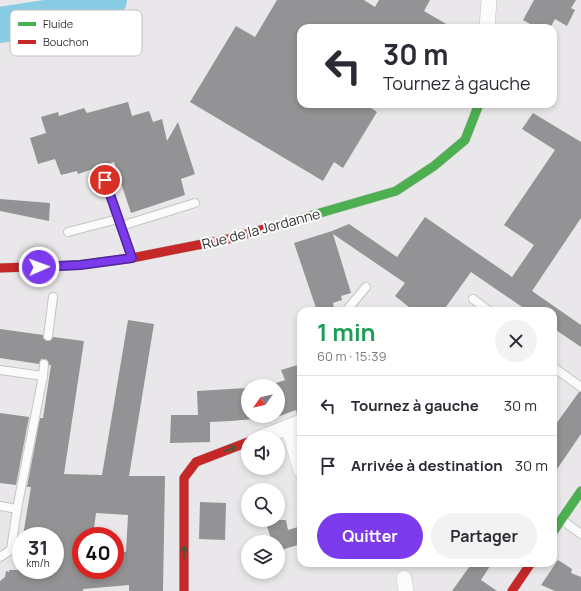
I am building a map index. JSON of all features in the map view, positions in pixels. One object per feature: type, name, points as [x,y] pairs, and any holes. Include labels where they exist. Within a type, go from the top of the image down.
[{"type":"street","points":[[487,24],[489,0]]},
{"type":"street","name":"Rue de la Jordanne","points":[[0,268],[80,265],[132,258],[235,237],[279,226],[396,191],[434,166],[465,140],[478,108]]},
{"type":"street","points":[[279,431],[295,425],[297,440]]},
{"type":"street","points":[[184,591],[184,478],[196,462],[241,445]]},
{"type":"street","points":[[560,514],[581,491]]},
{"type":"street","points":[[512,591],[529,567]]},
{"type":"lane","points":[[105,180],[132,258]]},
{"type":"lane","points":[[68,232],[120,223],[196,203]]},
{"type":"lane","points":[[349,307],[366,287]]},
{"type":"lane","points":[[48,336],[53,297]]},
{"type":"lane","points":[[473,299],[484,307]]},
{"type":"lane","points":[[0,557],[11,550],[17,509],[43,376],[44,364]]},
{"type":"lane","points":[[0,370],[43,376]]},
{"type":"lane","points":[[557,370],[581,387]]},
{"type":"lane","points":[[0,506],[17,509]]},
{"type":"lane","points":[[560,514],[581,534]]},
{"type":"building","points":[[277,0],[364,0],[375,7],[379,0],[430,0],[424,11],[446,24],[297,24],[297,108],[371,108],[377,112],[343,168],[334,162],[323,181],[190,102],[236,26],[255,37]]},
{"type":"building","points":[[534,0],[576,0],[571,8],[575,10],[567,26],[555,19],[552,24],[530,24],[523,20]]},
{"type":"building","points":[[128,102],[132,116],[149,111],[153,122],[162,119],[167,141],[178,122],[195,174],[181,179],[185,195],[131,213],[114,162],[78,174],[77,171],[61,175],[55,159],[38,164],[30,138],[46,133],[41,117],[58,112],[59,116],[84,108],[87,113]]},
{"type":"building","points":[[533,113],[581,142],[581,218],[532,291],[555,307],[522,307],[471,272],[446,307],[409,307],[395,296],[405,283],[333,234],[351,293],[341,296],[342,300],[333,303],[334,307],[316,307],[294,243],[349,224],[397,257],[425,217],[512,277],[534,245],[504,225],[555,150],[522,129]]},
{"type":"building","points":[[0,199],[50,203],[49,221],[0,211]]},
{"type":"building","points":[[557,308],[581,325],[581,347],[557,331]]},
{"type":"building","points":[[128,320],[154,324],[129,476],[165,476],[163,591],[129,591],[129,585],[83,589],[83,591],[0,591],[0,581],[5,577],[6,571],[9,572],[9,570],[12,570],[12,579],[64,579],[64,527],[24,527],[31,487],[27,487],[40,418],[43,418],[51,365],[49,365],[45,359],[41,359],[39,364],[0,358],[0,329],[43,335],[43,338],[47,341],[50,341],[53,337],[84,341],[64,474],[102,475]]},
{"type":"building","points":[[297,365],[297,414],[296,410],[285,414],[285,379],[281,370]]},
{"type":"building","points":[[241,388],[241,420],[210,422],[210,442],[170,443],[171,415],[198,415],[197,391]]},
{"type":"building","points":[[579,392],[581,392],[581,434],[557,469],[557,422]]},
{"type":"building","points":[[0,413],[29,417],[16,485],[0,483]]},
{"type":"building","points":[[200,502],[226,503],[225,540],[199,539]]},
{"type":"building","points":[[286,520],[288,530],[297,527],[297,545],[285,549],[285,535],[270,535],[267,527],[285,527]]},
{"type":"building","points":[[558,560],[572,569],[571,573],[581,577],[581,591],[555,591],[541,585],[553,567],[557,567]]},
{"type":"building","points":[[469,567],[489,567],[481,580],[497,591],[452,591]]},
{"type":"waterway","points":[[85,10],[109,0]]},
{"type":"waterway","points":[[0,25],[10,23]]},
{"type":"traffic: fast","points":[[275,226],[396,191],[434,166],[465,140],[477,108]]},
{"type":"traffic: fast","points":[[557,526],[581,491]]},
{"type":"traffic: jam","points":[[0,268],[80,265],[132,258],[228,239],[275,226]]},
{"type":"traffic: jam","points":[[184,591],[184,478],[196,462],[241,445]]},
{"type":"traffic: jam","points":[[512,591],[528,567]]},
{"type":"route","points":[[39,267],[80,265],[132,258],[105,180]]}]
